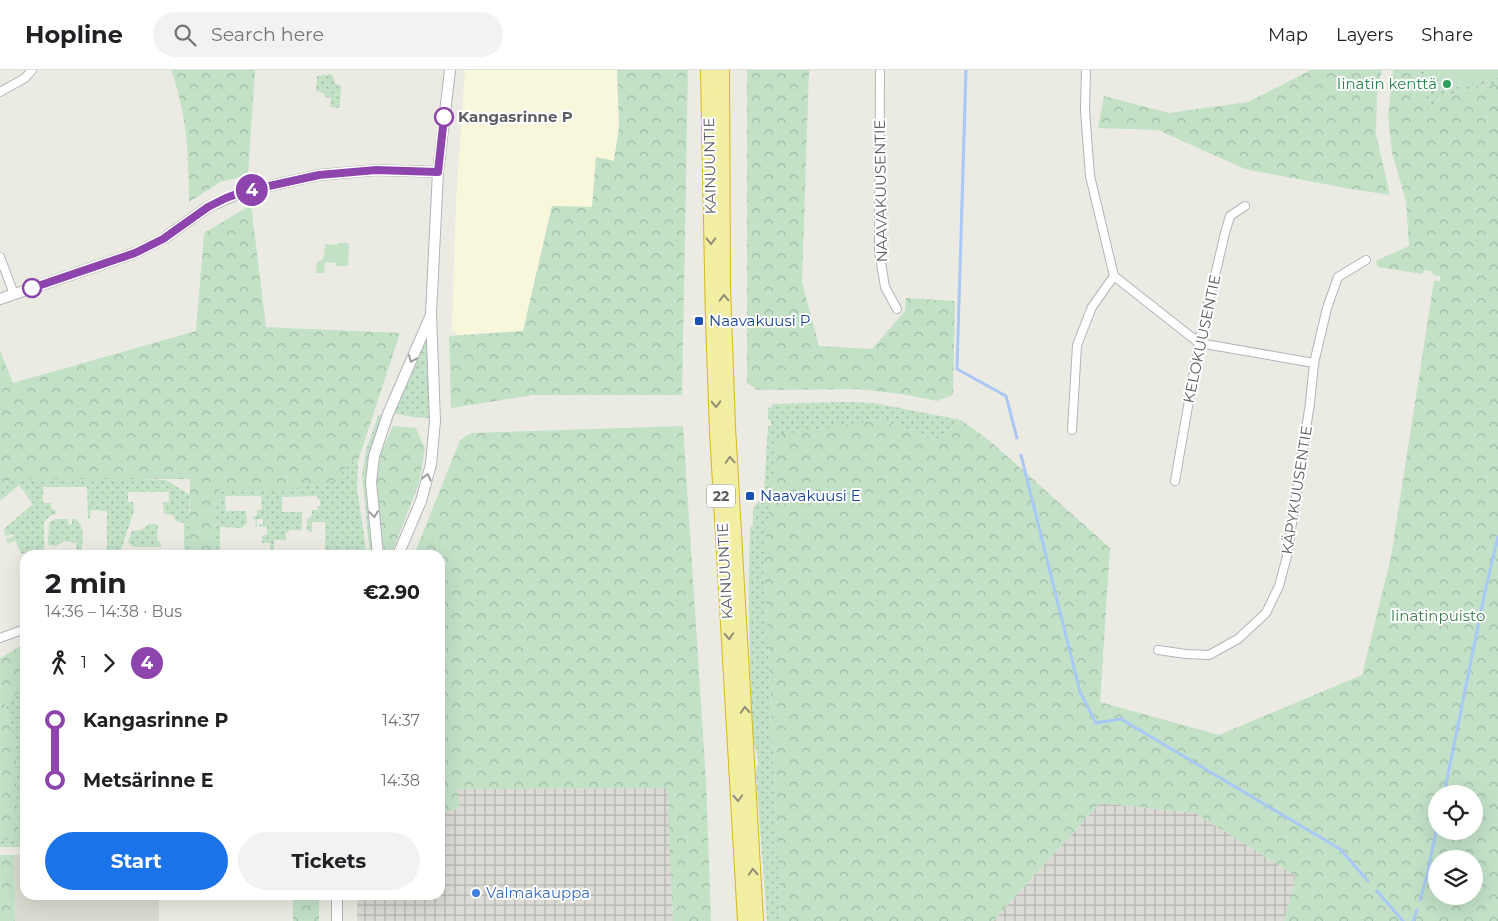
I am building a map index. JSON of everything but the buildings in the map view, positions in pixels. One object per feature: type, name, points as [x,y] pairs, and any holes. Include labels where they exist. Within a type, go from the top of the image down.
[{"type":"highway","points":[[698,70],[716,126]]},
{"type":"highway","name":"KAINUUNTIE","points":[[708,70],[716,126],[728,428],[756,921]]},
{"type":"highway","name":"KAINUUNTIE","points":[[722,70],[716,126],[713,321],[717,431],[744,921]]},
{"type":"highway","points":[[716,126],[732,70]]},
{"type":"street","points":[[0,92],[25,78],[32,70]]},
{"type":"street","points":[[400,550],[421,501],[431,464],[435,421],[431,314],[438,172],[450,70]]},
{"type":"street","name":"NAAVAKUUSENTIE","points":[[880,70],[878,251],[885,287],[897,310]]},
{"type":"street","points":[[1086,70],[1085,110],[1090,176],[1114,276],[1198,343],[1314,363]]},
{"type":"street","points":[[0,298],[135,253],[163,239],[208,207],[242,192],[319,175],[376,170],[438,172]]},
{"type":"street","name":"KELOKUUSENTIE","points":[[1175,481],[1198,343],[1230,216],[1245,206]]},
{"type":"street","points":[[0,257],[14,294]]},
{"type":"street","name":"KÄPYKUUSENTIE","points":[[1158,650],[1209,655],[1238,639],[1266,613],[1279,586],[1287,556],[1310,403],[1314,363],[1327,308],[1338,277],[1366,260]]},
{"type":"street","points":[[1072,430],[1077,344],[1092,307],[1114,276]]},
{"type":"street","points":[[378,550],[371,482],[374,456],[388,414],[431,314]]},
{"type":"street","points":[[0,638],[20,631]]},
{"type":"street","points":[[337,900],[338,921]]},
{"type":"shaded area","points":[[465,70],[617,70],[619,127],[614,161],[596,158],[592,208],[552,206],[523,331],[458,335],[452,329],[456,201]]},
{"type":"shaded area","points":[[668,788],[673,921],[357,921],[357,900],[445,900],[445,812],[459,809],[456,789]]},
{"type":"shaded area","points":[[1100,803],[1195,813],[1296,876],[1284,921],[993,921]]},
{"type":"shaded area","points":[[14,855],[20,855],[20,900],[159,900],[159,921],[15,921]]},
{"type":"green space","points":[[171,70],[255,70],[248,175],[220,182],[189,202],[184,120],[177,87]]},
{"type":"green space","points":[[617,70],[688,70],[682,395],[533,395],[451,408],[449,336],[523,331],[552,206],[592,207],[596,157],[614,161],[619,127]]},
{"type":"green space","points":[[747,70],[809,70],[802,282],[819,346],[872,349],[905,311],[906,298],[955,301],[953,395],[937,401],[902,394],[856,389],[758,390],[747,383]]},
{"type":"green space","points":[[1311,70],[1382,70],[1377,95],[1376,134],[1390,195],[1245,169],[1158,130],[1098,128],[1104,96],[1169,113],[1248,102]]},
{"type":"green space","name":"Iinatinpuisto","points":[[1393,70],[1419,70],[1427,108],[1435,106],[1435,98],[1498,83],[1498,921],[1284,921],[1296,876],[1195,813],[1100,803],[993,921],[781,921],[764,557],[777,435],[879,420],[936,440],[961,420],[990,441],[1110,548],[1100,702],[1219,735],[1362,675],[1391,557],[1434,281],[1440,281],[1440,276],[1434,275],[1431,271],[1425,270],[1422,274],[1378,267],[1376,261],[1409,246],[1406,201],[1392,153],[1388,116]]},
{"type":"green space","points":[[1419,70],[1424,70],[1429,92],[1498,78],[1498,83],[1435,98],[1435,107],[1426,108]]},
{"type":"green space","name":"Iinatin kenttä","points":[[1424,70],[1498,70],[1498,78],[1428,92]]},
{"type":"green space","points":[[332,74],[335,83],[341,86],[340,106],[338,108],[330,107],[331,98],[325,97],[324,93],[316,91],[317,76]]},
{"type":"green space","points":[[251,205],[266,327],[400,333],[358,461],[347,463],[338,481],[292,489],[218,490],[218,500],[214,505],[212,550],[190,550],[190,479],[12,479],[0,487],[0,351],[13,383],[196,331],[204,233]]},
{"type":"green space","points":[[337,243],[349,243],[348,266],[336,266],[336,263],[325,262],[324,273],[316,273],[317,261],[321,261],[324,256],[325,244],[337,245]]},
{"type":"green space","points":[[428,328],[430,418],[392,413]]},
{"type":"green space","points":[[874,403],[961,420],[936,440],[879,420],[764,557],[781,921],[767,921],[756,773],[758,761],[753,742],[749,608],[750,528],[753,525],[753,508],[762,498],[764,491],[768,426],[771,426],[771,421],[768,419],[768,408],[772,407],[772,404]]},
{"type":"green space","points":[[378,416],[385,417],[377,437],[375,550],[370,550],[362,475],[366,450]]},
{"type":"green space","points":[[393,426],[416,428],[425,449],[419,483],[393,550],[384,550],[379,520],[377,481],[384,446]]},
{"type":"green space","points":[[683,426],[706,780],[711,921],[673,921],[667,788],[457,789],[459,809],[445,812],[445,550],[416,550],[460,440],[471,433]]},
{"type":"green space","points":[[358,461],[357,489],[366,550],[325,550],[325,522],[312,522],[312,532],[309,532],[307,529],[307,520],[312,515],[312,510],[318,510],[318,506],[320,506],[320,500],[317,496],[282,497],[282,512],[302,512],[302,530],[290,530],[286,533],[286,540],[274,540],[274,550],[270,550],[270,543],[262,543],[262,536],[267,534],[267,527],[259,527],[259,524],[263,524],[263,519],[257,519],[257,527],[255,527],[256,520],[253,519],[257,515],[257,510],[262,510],[261,496],[225,496],[226,511],[246,511],[247,523],[242,528],[220,527],[220,550],[212,550],[214,505],[218,500],[218,490]]},
{"type":"green space","points":[[111,478],[166,480],[190,495],[189,513],[201,514],[197,550],[184,550],[184,523],[175,521],[174,515],[164,514],[163,502],[169,502],[169,492],[128,492],[128,502],[133,502],[134,511],[121,550],[107,550],[107,511],[91,510],[90,519],[88,519],[87,487],[43,487],[43,503],[51,503],[51,509],[56,511],[56,514],[51,515],[44,522],[44,550],[20,550],[20,552],[15,540],[8,544],[6,539],[13,537],[13,534],[5,536],[4,529],[33,504],[19,485],[0,501],[0,486],[9,479]]},
{"type":"green space","points":[[55,519],[68,519],[68,525],[72,524],[72,519],[76,519],[81,526],[83,534],[82,550],[77,550],[76,543],[64,541],[56,546],[48,545],[49,523]]},
{"type":"green space","points":[[149,524],[156,524],[158,526],[157,539],[161,547],[136,547],[130,545],[128,542],[132,531],[141,530]]},
{"type":"green space","points":[[20,647],[20,691],[5,703],[16,747],[18,839],[0,840],[0,658]]},
{"type":"green space","points":[[20,668],[20,847],[0,847],[0,840],[18,839],[16,747],[5,703]]},
{"type":"green space","points":[[0,855],[14,855],[15,921],[0,921]]},
{"type":"green space","points":[[293,900],[319,900],[319,921],[293,921]]},
{"type":"waterway","points":[[966,70],[957,369],[1006,396],[1017,438]]},
{"type":"waterway","points":[[1021,455],[1080,692],[1096,723],[1121,719],[1340,849],[1368,881]]},
{"type":"waterway","points":[[1446,785],[1498,537]]},
{"type":"waterway","points":[[1420,900],[1434,840]]},
{"type":"waterway","points":[[1377,891],[1403,921]]},
{"type":"waterway","points":[[1413,921],[1417,910]]},
{"type":"bus line","name":"4","points":[[32,288],[135,253],[163,239],[208,207],[242,192],[319,175],[376,170],[438,172],[444,117]]},
{"type":"place","name":"Iinatin kenttä","points":[[1447,84]]},
{"type":"place","name":"Kangasrinne P","points":[[444,117]]},
{"type":"place","name":"Naavakuusi P","points":[[699,321]]},
{"type":"place","name":"Naavakuusi E","points":[[750,496]]},
{"type":"place","name":"Valmakauppa","points":[[476,893]]}]
